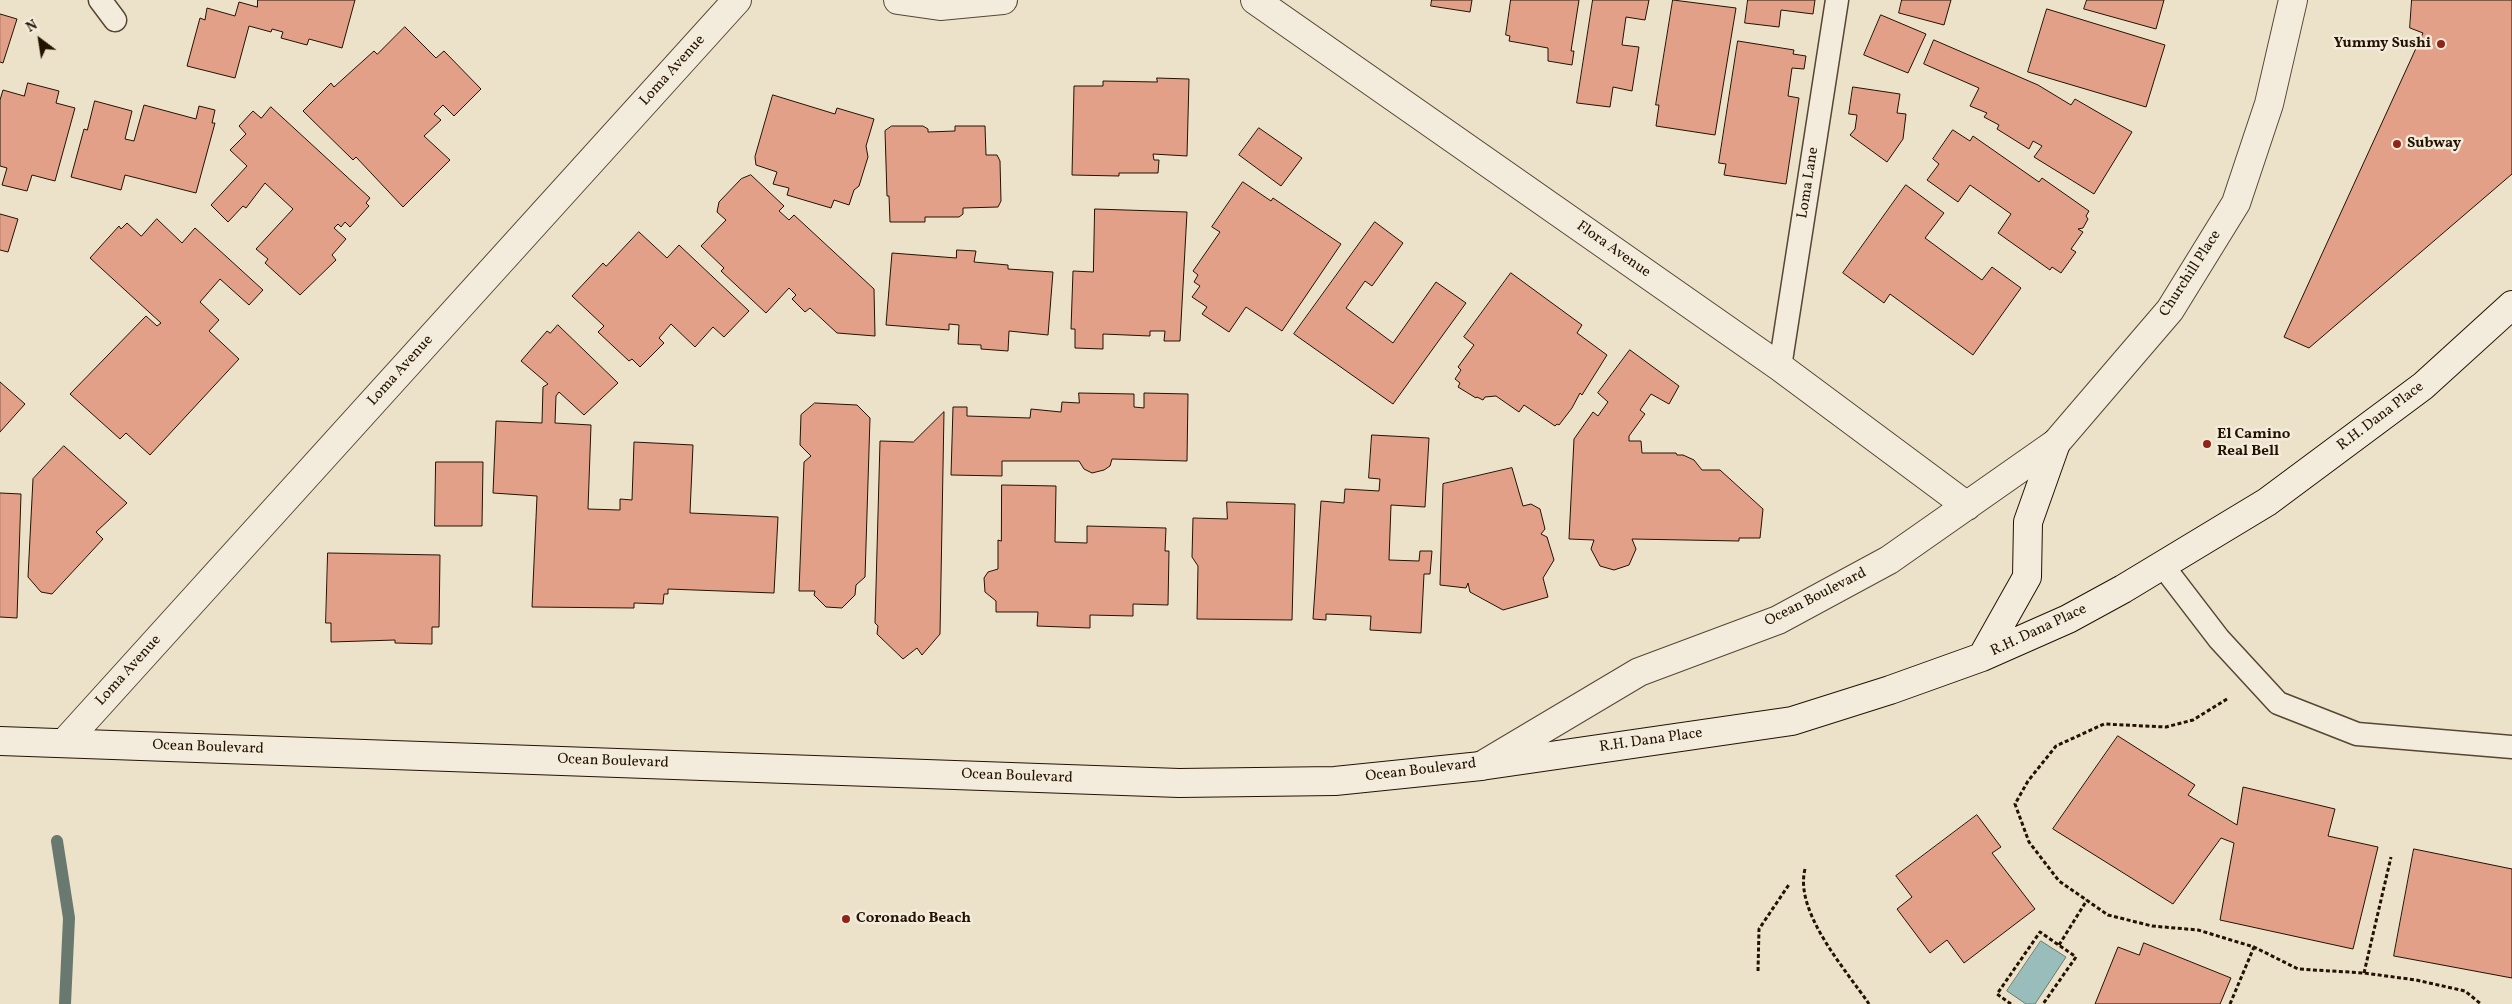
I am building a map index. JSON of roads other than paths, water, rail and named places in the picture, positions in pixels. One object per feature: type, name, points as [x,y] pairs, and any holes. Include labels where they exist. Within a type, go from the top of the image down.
[{"type":"street","name":"Loma Avenue","points":[[64,743],[737,0]]},
{"type":"street","points":[[898,0],[940,6],[1003,0]]},
{"type":"street","name":"Flora Avenue","points":[[1255,0],[1780,367],[1968,506]]},
{"type":"street","name":"Churchill Place","points":[[1968,506],[2056,443],[2170,310],[2236,203],[2269,104],[2293,0]]},
{"type":"street","name":"R.H. Dana Place","points":[[1481,766],[1792,721],[1890,690],[1982,657],[2068,620],[2163,566],[2267,502],[2423,386],[2512,305]]},
{"type":"street","points":[[1982,657],[2027,577],[2028,522],[2056,443]]},
{"type":"street","name":"Ocean Boulevard","points":[[0,741],[1179,783],[1335,781],[1481,766],[1639,672],[1778,620],[1889,560],[1968,506]]},
{"type":"lane","points":[[100,0],[114,20]]},
{"type":"lane","name":"Loma Lane","points":[[1780,367],[1837,0]]},
{"type":"lane","points":[[2163,566],[2219,639],[2278,703],[2357,734],[2512,746]]},
{"type":"water","points":[[2041,941],[2066,957],[2035,1004],[2026,1004],[2007,991]]},
{"type":"waterway","points":[[57,841],[69,918],[65,1004]]},
{"type":"place","name":"Yummy Sushi","points":[[2441,44]]},
{"type":"place","name":"Subway","points":[[2397,144]]},
{"type":"place","name":"El Camino Real Bell","points":[[2207,444]]},
{"type":"place","name":"Coronado Beach","points":[[846,919]]}]
